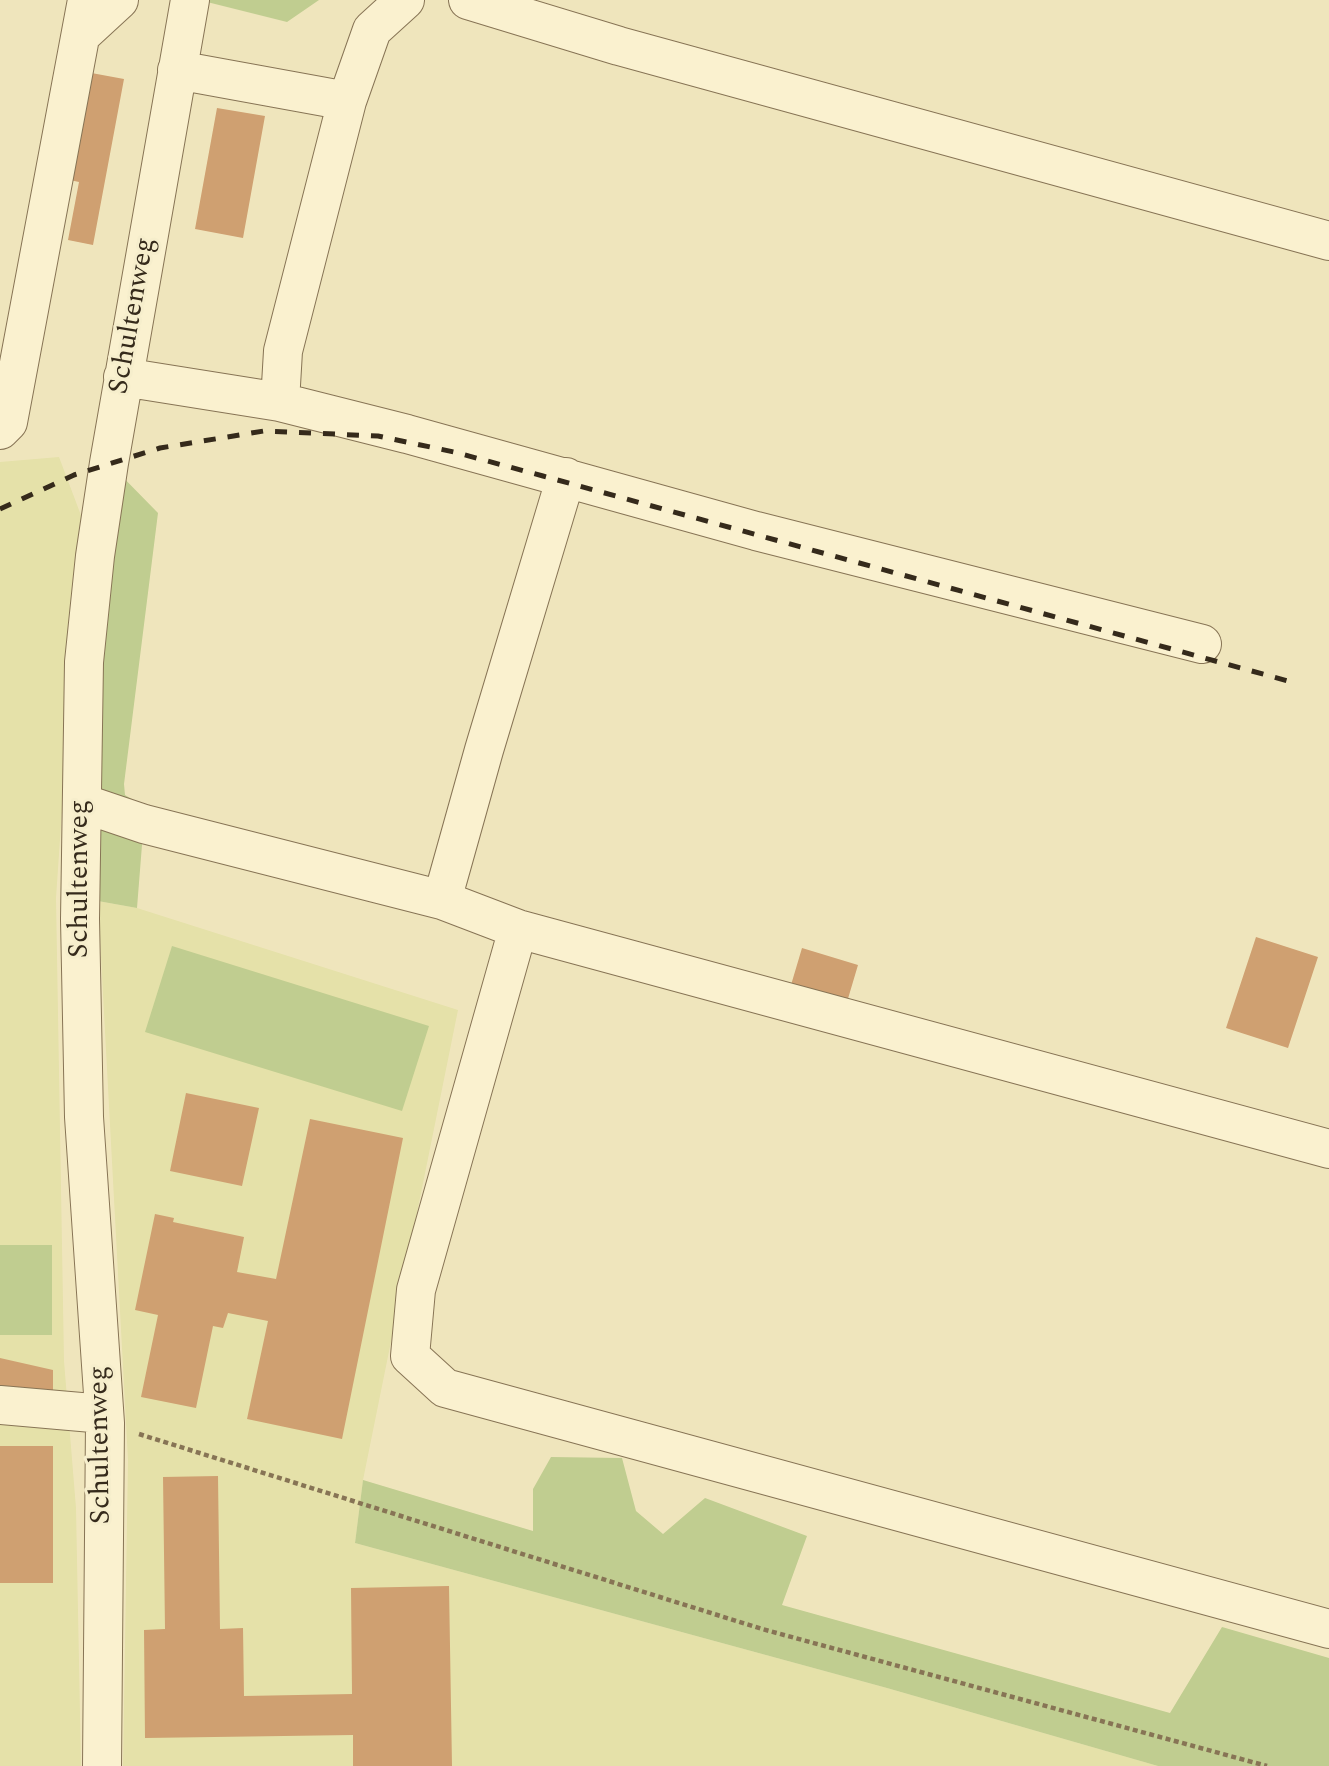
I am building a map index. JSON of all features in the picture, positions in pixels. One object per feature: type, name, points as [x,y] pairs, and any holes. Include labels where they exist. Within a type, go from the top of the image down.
[{"type":"street","points":[[0,430],[8,422],[84,17],[119,0]]},
{"type":"street","name":"Schultenweg","points":[[102,1766],[105,1418],[84,1117],[80,919],[84,662],[95,556],[123,377],[190,0]]},
{"type":"street","points":[[280,402],[283,351],[347,101],[372,30],[405,0]]},
{"type":"street","points":[[468,0],[619,46],[1329,241]]},
{"type":"street","points":[[177,70],[347,101]]},
{"type":"street","points":[[123,377],[280,402],[756,531],[1202,644]]},
{"type":"street","points":[[442,900],[566,478]]},
{"type":"street","points":[[82,803],[144,824],[442,900],[519,929],[1329,1149]]},
{"type":"street","points":[[519,929],[416,1290],[410,1356],[445,1388],[1329,1629]]},
{"type":"street","points":[[0,1405],[105,1418]]},
{"type":"path","points":[[105,1418],[762,1629],[1266,1766]]},
{"type":"shaded area","points":[[59,457],[82,518],[56,898],[64,1361],[76,1508],[81,1766],[0,1766],[0,462]]},
{"type":"shaded area","points":[[98,901],[137,908],[458,1010],[363,1480],[355,1543],[887,1688],[1158,1766],[123,1766],[128,1460]]},
{"type":"green space","points":[[199,0],[319,0],[287,22]]},
{"type":"green space","points":[[110,464],[158,513],[124,784],[125,795],[145,807],[137,908],[98,901],[98,656]]},
{"type":"green space","points":[[172,946],[429,1026],[402,1111],[145,1032]]},
{"type":"green space","points":[[0,1245],[52,1245],[52,1335],[0,1335]]},
{"type":"green space","points":[[551,1457],[622,1458],[636,1511],[663,1534],[705,1498],[807,1536],[782,1605],[1170,1713],[1222,1627],[1329,1658],[1329,1766],[1158,1766],[887,1688],[355,1543],[363,1480],[533,1531],[533,1489]]},
{"type":"building","points":[[86,72],[124,79],[93,245],[68,240],[79,182],[65,179]]},
{"type":"building","points":[[217,108],[265,116],[243,238],[195,229]]},
{"type":"building","points":[[1256,937],[1318,957],[1288,1048],[1226,1028]]},
{"type":"building","points":[[802,948],[858,965],[847,1002],[791,985]]},
{"type":"building","points":[[186,1093],[259,1108],[242,1186],[170,1171]]},
{"type":"building","points":[[310,1119],[403,1138],[342,1439],[247,1419],[268,1321],[228,1313],[223,1328],[213,1326],[196,1408],[141,1397],[158,1315],[135,1310],[155,1214],[174,1218],[173,1222],[244,1237],[237,1272],[276,1279]]},
{"type":"building","points":[[0,1358],[53,1370],[53,1397],[0,1389]]},
{"type":"building","points":[[0,1446],[53,1446],[53,1583],[0,1583]]},
{"type":"building","points":[[218,1476],[220,1629],[243,1628],[244,1696],[352,1694],[351,1588],[449,1586],[452,1766],[353,1766],[353,1735],[145,1738],[144,1630],[165,1629],[163,1477]]},
{"type":"railway","points":[[0,509],[74,475],[160,448],[264,431],[378,436],[454,452],[1288,681]]}]
